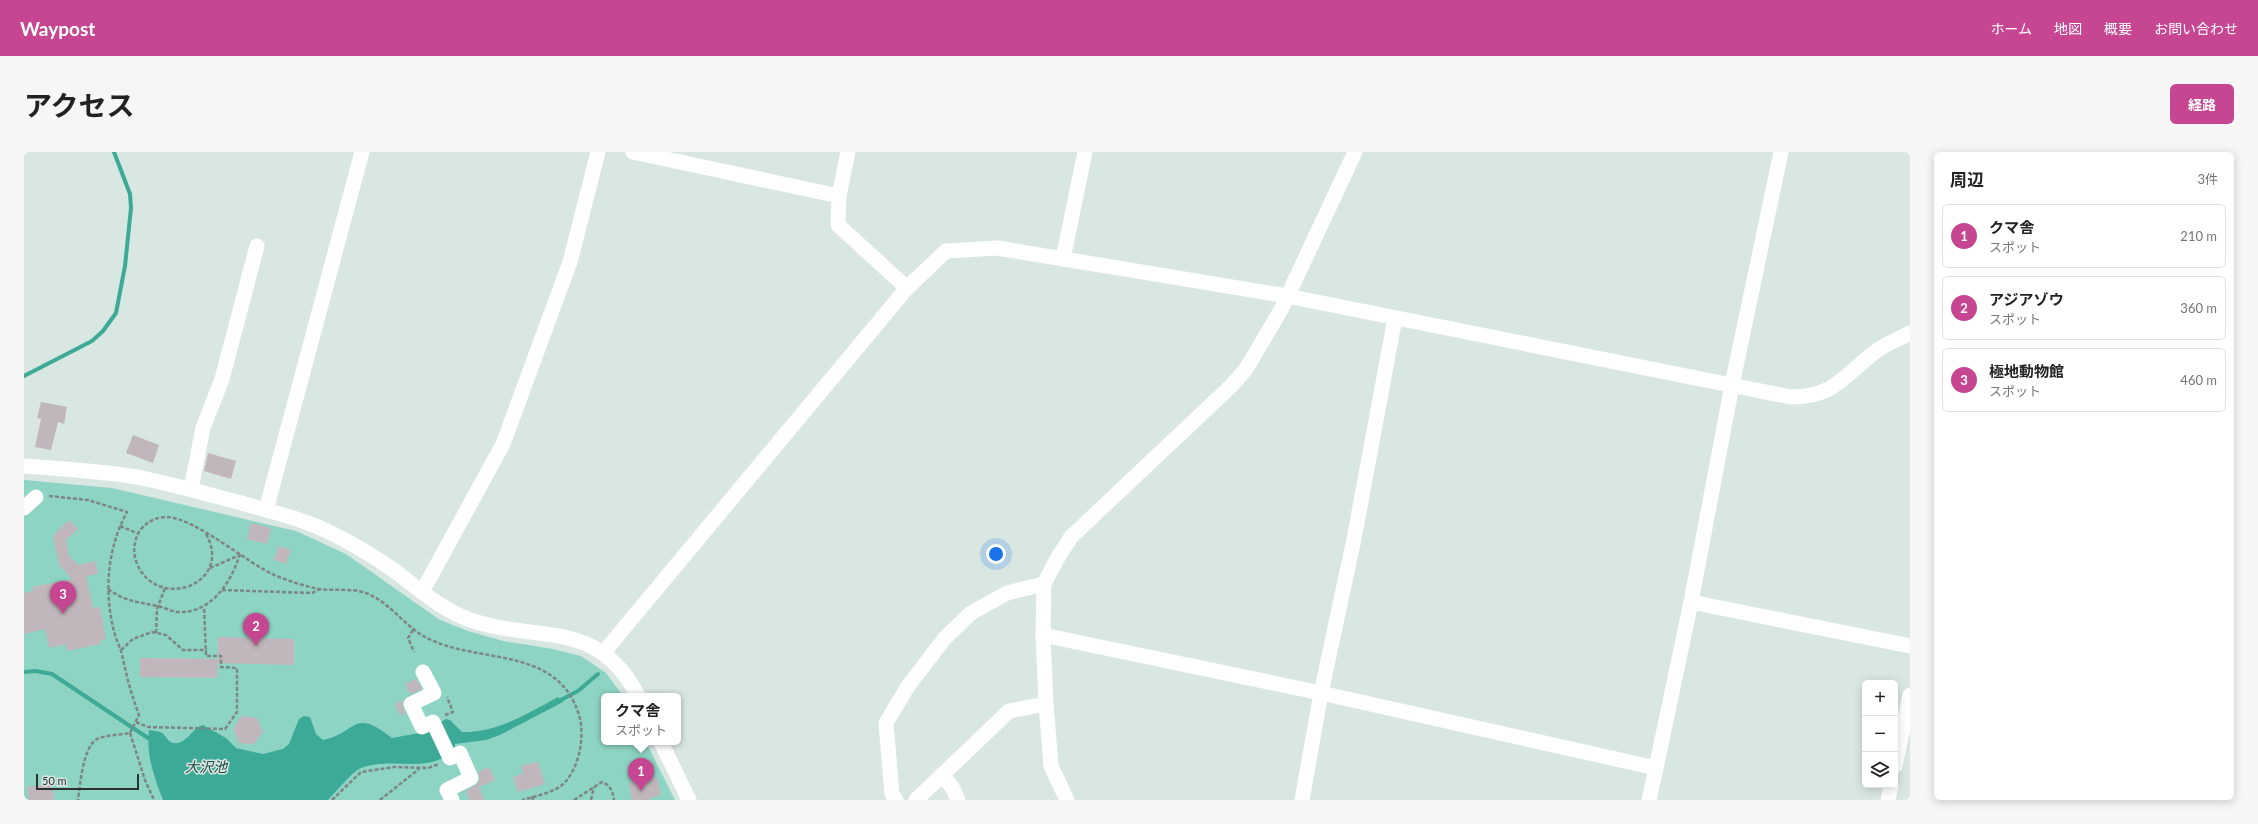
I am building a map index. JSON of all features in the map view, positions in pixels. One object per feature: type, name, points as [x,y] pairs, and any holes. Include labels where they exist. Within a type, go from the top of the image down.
[{"type":"street","points":[[266,510],[362,152]]},
{"type":"street","points":[[422,592],[503,444],[570,262],[598,152]]},
{"type":"street","points":[[633,152],[839,196]]},
{"type":"street","points":[[848,152],[839,196],[838,225],[907,288]]},
{"type":"street","points":[[1063,259],[1085,152]]},
{"type":"street","points":[[1067,800],[1051,766],[1046,704],[1043,635],[1044,584],[1057,559],[1072,537],[1231,386],[1246,369],[1282,308],[1355,152]]},
{"type":"street","points":[[1649,800],[1691,602],[1732,385],[1781,152]]},
{"type":"street","points":[[191,490],[203,428],[222,379],[257,246]]},
{"type":"street","points":[[604,652],[907,288],[946,251],[997,248],[1287,296],[1791,397],[1809,397],[1829,390],[1842,381],[1876,351],[1910,333]]},
{"type":"street","points":[[1302,800],[1321,693],[1354,539],[1395,318]]},
{"type":"street","points":[[24,466],[141,478],[266,510],[307,523],[347,541],[374,557],[445,608],[482,624],[511,630],[573,638],[590,644],[604,652],[623,672],[636,693]]},
{"type":"street","points":[[24,508],[36,497]]},
{"type":"street","points":[[896,800],[892,794],[886,723],[908,686],[945,638],[971,613],[1007,593],[1044,584]]},
{"type":"street","points":[[1691,602],[1910,646]]},
{"type":"street","points":[[1043,635],[1321,693],[1656,768]]},
{"type":"street","points":[[423,672],[434,693],[411,704],[422,727],[433,722],[450,758],[460,753],[471,778],[447,790],[452,800]]},
{"type":"street","points":[[1898,752],[1910,695]]},
{"type":"street","points":[[916,800],[1009,711],[1046,704]]},
{"type":"street","points":[[662,745],[690,800]]},
{"type":"street","points":[[942,775],[952,787],[958,800]]},
{"type":"street","points":[[1888,800],[1890,788]]},
{"type":"path","points":[[36,497],[76,498],[114,507],[127,512],[120,526],[111,558],[108,589],[112,622],[128,686],[139,715],[130,733],[99,738],[92,743],[82,772],[78,800]]},
{"type":"path","points":[[206,534],[212,551],[209,568],[203,578],[193,585],[182,589],[165,588],[150,580],[138,564],[134,544],[138,533],[147,523],[165,517],[186,522],[240,554],[272,574],[296,583],[320,589],[359,591],[373,596],[392,608],[413,630],[434,642],[506,658],[537,667],[557,680],[568,693],[577,708],[581,726],[581,743],[577,760],[568,776],[556,789],[522,800]]},
{"type":"path","points":[[120,526],[138,533]]},
{"type":"path","points":[[108,589],[127,600],[158,606],[176,612],[190,611],[204,607],[221,590],[233,573],[240,554]]},
{"type":"path","points":[[209,568],[240,554]]},
{"type":"path","points":[[156,632],[158,606],[165,588]]},
{"type":"path","points":[[221,590],[312,593],[320,589]]},
{"type":"path","points":[[136,723],[148,727],[225,729],[237,712],[237,668],[221,667],[222,656],[206,656],[207,650],[204,607]]},
{"type":"path","points":[[413,630],[408,638],[414,652]]},
{"type":"path","points":[[120,651],[133,639],[145,634],[156,632],[168,637],[183,650],[207,650]]},
{"type":"path","points":[[130,733],[135,742],[145,780],[154,800]]},
{"type":"path","points":[[332,800],[361,772],[394,767],[420,769],[428,768],[441,763]]},
{"type":"path","points":[[380,800],[420,769]]},
{"type":"path","points":[[574,800],[602,782],[607,784],[614,792],[614,800]]},
{"type":"path","points":[[591,800],[594,786]]},
{"type":"path","points":[[531,797],[534,800]]},
{"type":"shaded area","points":[[24,480],[112,488],[296,531],[346,554],[440,620],[468,631],[503,641],[553,649],[581,656],[606,673],[621,693],[601,693],[601,745],[648,745],[675,800],[24,800]]},
{"type":"water","name":"大沢池","points":[[558,697],[563,702],[500,735],[486,740],[455,744],[455,751],[432,762],[420,764],[373,765],[361,768],[328,800],[163,800],[150,757],[148,739],[149,730],[161,732],[170,741],[178,743],[186,739],[196,729],[203,725],[226,738],[236,748],[263,754],[283,749],[289,744],[299,719],[304,716],[310,717],[316,734],[323,740],[343,732],[356,724],[362,723],[370,724],[392,738],[425,732],[446,719],[450,720],[462,732],[500,726]]},
{"type":"building","points":[[41,402],[67,407],[64,424],[58,422],[51,450],[35,447],[41,419],[37,418]]},
{"type":"building","points":[[133,435],[159,445],[153,463],[126,453]]},
{"type":"building","points":[[208,453],[236,461],[231,479],[204,471]]},
{"type":"building","points":[[69,520],[78,529],[66,540],[69,556],[78,565],[95,561],[98,574],[86,576],[93,608],[100,607],[106,639],[100,640],[101,644],[67,651],[66,644],[49,648],[45,629],[24,634],[24,593],[33,591],[32,587],[72,579],[59,565],[53,536]]},
{"type":"building","points":[[251,523],[271,528],[267,544],[247,539]]},
{"type":"building","points":[[279,546],[291,550],[286,564],[274,560]]},
{"type":"building","points":[[218,637],[294,639],[294,665],[218,663]]},
{"type":"building","points":[[140,658],[218,659],[217,678],[140,677]]},
{"type":"building","points":[[416,679],[422,689],[410,694],[405,684]]},
{"type":"building","points":[[403,700],[402,704],[405,713],[400,716],[395,704]]},
{"type":"building","points":[[241,716],[257,718],[263,732],[254,744],[239,743],[233,729]]},
{"type":"building","points":[[538,762],[545,784],[518,792],[513,777],[523,774],[521,766]]},
{"type":"building","points":[[489,767],[495,780],[479,787],[484,800],[470,800],[466,791],[478,783],[480,778],[478,772]]},
{"type":"building","points":[[657,777],[661,795],[647,800],[632,800],[629,783]]},
{"type":"building","points":[[52,784],[54,800],[29,800],[27,787]]},
{"type":"waterway","points":[[24,376],[92,341],[103,331],[116,313],[125,266],[131,208],[130,194],[114,152]]},
{"type":"waterway","points":[[24,672],[36,671],[52,674],[151,740]]},
{"type":"waterway","points":[[557,702],[578,691],[598,674]]},
{"type":"place","name":"極地動物館","points":[[63,614]]},
{"type":"place","name":"アジアゾウ","points":[[256,646]]},
{"type":"place","name":"クマ舎","points":[[641,791]]}]
